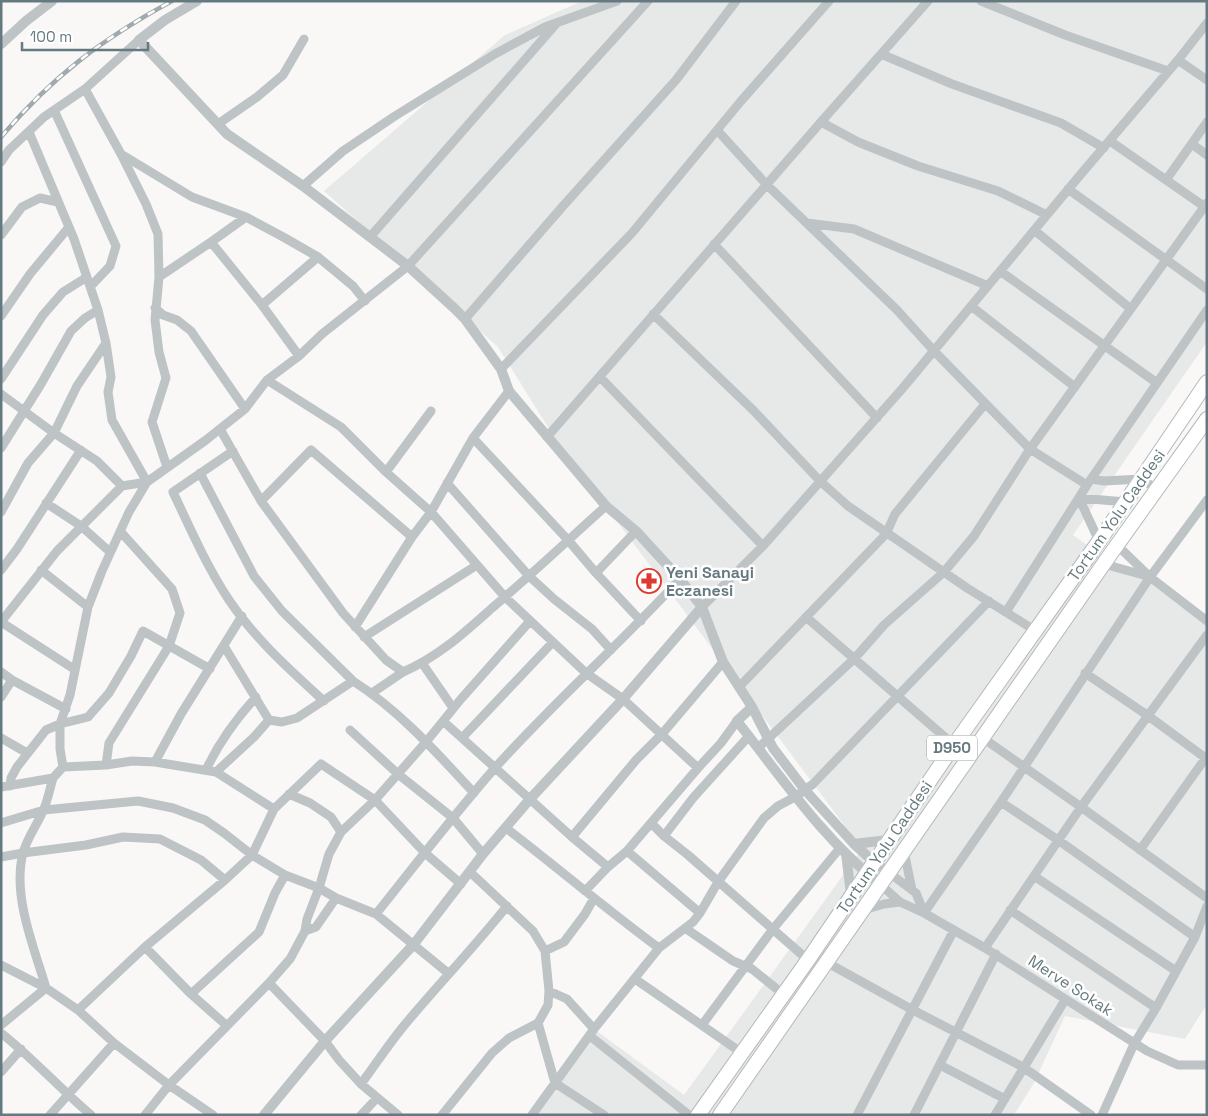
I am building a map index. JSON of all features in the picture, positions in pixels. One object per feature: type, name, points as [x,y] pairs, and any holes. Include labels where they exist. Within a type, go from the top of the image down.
[{"type":"highway","name":"Tortum Yolu Caddesi","points":[[698,1115],[808,960],[851,894],[954,745],[1099,541],[1207,382]]},
{"type":"highway","name":"Tortum Yolu Caddesi","points":[[720,1115],[888,872],[1207,419]]},
{"type":"street","points":[[1,44],[52,1]]},
{"type":"street","points":[[1,162],[9,150],[29,132],[54,110],[85,89],[139,40],[165,20],[197,1]]},
{"type":"street","points":[[303,186],[343,151],[395,116],[495,54],[546,27],[617,1]]},
{"type":"street","points":[[63,767],[60,749],[60,724],[66,709],[88,607],[110,552],[147,482],[245,409],[267,380],[300,356],[322,334],[408,266],[648,1]]},
{"type":"street","points":[[466,319],[562,206],[676,80],[736,1]]},
{"type":"street","points":[[501,369],[632,233],[717,130],[828,1]]},
{"type":"street","points":[[547,437],[766,184],[928,1]]},
{"type":"street","points":[[980,1],[1065,35],[1168,71]]},
{"type":"street","points":[[370,237],[558,22]]},
{"type":"street","points":[[264,1115],[325,1041],[414,944],[482,854],[530,799],[623,699],[702,607],[763,546],[877,418],[1207,23]]},
{"type":"street","points":[[218,124],[258,97],[283,74],[304,39]]},
{"type":"street","points":[[139,40],[227,134],[303,186],[408,266],[466,319],[501,369],[509,391],[606,506],[636,531],[680,579],[702,607],[723,662],[752,707],[768,740],[805,790],[854,844],[880,884]]},
{"type":"street","points":[[758,748],[854,659],[884,625],[944,572],[974,536],[1030,449],[1206,205],[1107,144],[1061,123],[952,84],[882,54]]},
{"type":"street","points":[[1178,60],[1207,80]]},
{"type":"street","points":[[85,89],[122,154],[158,234],[159,277],[155,308],[159,352],[166,378],[152,422],[167,467]]},
{"type":"street","points":[[54,110],[116,246],[110,266],[90,287]]},
{"type":"street","points":[[821,122],[858,142],[918,166],[998,192],[1046,215]]},
{"type":"street","points":[[1166,180],[1207,122]]},
{"type":"street","points":[[717,130],[766,184],[897,310],[934,351],[1030,449],[1089,482],[1141,479],[1156,489]]},
{"type":"street","points":[[29,132],[69,227],[98,310],[106,343],[111,377],[108,392],[112,420],[147,482]]},
{"type":"street","points":[[1192,144],[1207,155]]},
{"type":"street","points":[[122,154],[192,197],[246,218],[318,258],[353,286],[364,301]]},
{"type":"street","points":[[1068,189],[1207,290]]},
{"type":"street","points":[[1,235],[22,207],[40,198],[58,202]]},
{"type":"street","points":[[159,277],[246,218]]},
{"type":"street","points":[[807,223],[854,229],[988,286]]},
{"type":"street","points":[[1,316],[30,274],[69,227]]},
{"type":"street","points":[[1034,230],[1131,309]]},
{"type":"street","points":[[211,242],[300,356]]},
{"type":"street","points":[[714,244],[877,418]]},
{"type":"street","points":[[262,305],[318,258]]},
{"type":"street","points":[[1000,271],[1157,383]]},
{"type":"street","points":[[1,379],[43,315],[63,292],[87,277]]},
{"type":"street","points":[[971,306],[1074,388]]},
{"type":"street","points":[[155,308],[163,315],[178,320],[191,331],[245,409]]},
{"type":"street","points":[[1,448],[71,331],[85,318],[98,310]]},
{"type":"street","points":[[1006,612],[1089,482],[1207,310]]},
{"type":"street","points":[[654,314],[753,410],[820,481],[848,506],[886,534],[1036,631]]},
{"type":"street","points":[[1,512],[28,463],[54,433],[77,386],[106,343]]},
{"type":"street","points":[[600,376],[763,546]]},
{"type":"street","points":[[267,380],[342,427],[386,472],[431,512],[505,597],[530,621],[586,673],[623,699],[698,768]]},
{"type":"street","points":[[354,626],[412,537],[431,512],[473,438],[509,391]]},
{"type":"street","points":[[1,394],[54,433],[97,461],[122,486]]},
{"type":"street","points":[[739,687],[886,534],[895,514],[985,404]]},
{"type":"street","points":[[386,472],[431,411]]},
{"type":"street","points":[[220,429],[262,501],[342,614],[386,660],[403,672]]},
{"type":"street","points":[[473,438],[641,621]]},
{"type":"street","points":[[1,570],[17,549],[81,450]]},
{"type":"street","points":[[262,501],[311,450],[412,537]]},
{"type":"street","points":[[233,452],[173,492],[197,544],[229,600],[260,640],[324,700]]},
{"type":"street","points":[[200,473],[254,576],[282,611],[353,681],[372,693],[426,742],[474,793]]},
{"type":"street","points":[[74,669],[1,622],[41,570],[81,526],[122,486],[147,482]]},
{"type":"street","points":[[447,483],[529,576],[554,599],[592,629],[611,650]]},
{"type":"street","points":[[1079,498],[1126,502]]},
{"type":"street","points":[[1079,498],[1099,541]]},
{"type":"street","points":[[924,913],[1001,802],[1150,577],[1207,500]]},
{"type":"street","points":[[46,504],[81,526],[110,552]]},
{"type":"street","points":[[372,693],[403,672],[445,649],[606,506]]},
{"type":"street","points":[[106,765],[109,744],[168,646],[180,613],[172,589],[120,531]]},
{"type":"street","points":[[596,573],[636,531]]},
{"type":"street","points":[[1117,545],[1150,577],[1207,621]]},
{"type":"street","points":[[1104,564],[1150,577]]},
{"type":"street","points":[[364,637],[477,565]]},
{"type":"street","points":[[41,570],[88,607]]},
{"type":"street","points":[[376,914],[452,818],[494,769],[586,673],[641,621],[680,579]]},
{"type":"street","points":[[532,1115],[592,1032],[659,948],[685,928],[700,913],[718,882],[764,818],[778,806],[805,790],[988,601]]},
{"type":"street","points":[[154,762],[181,714],[242,616]]},
{"type":"street","points":[[806,618],[954,745]]},
{"type":"street","points":[[145,1115],[169,1085],[290,959],[305,931],[329,854],[340,832],[375,800],[530,621]]},
{"type":"street","points":[[6,786],[27,753],[46,730],[60,724],[88,717],[104,699],[131,656],[143,631],[210,669]]},
{"type":"street","points":[[985,948],[1081,807],[1207,635]]},
{"type":"street","points":[[462,738],[553,642]]},
{"type":"street","points":[[224,646],[269,720]]},
{"type":"street","points":[[572,837],[636,760],[662,734],[723,662]]},
{"type":"street","points":[[422,663],[453,708]]},
{"type":"street","points":[[1,672],[12,680],[66,709]]},
{"type":"street","points":[[1085,674],[1147,715],[1206,758],[1140,850]]},
{"type":"street","points":[[1,697],[12,680]]},
{"type":"street","points":[[269,720],[282,722],[297,718],[353,681]]},
{"type":"street","points":[[206,770],[216,749],[235,720],[256,697]]},
{"type":"street","points":[[586,891],[608,867],[627,851],[721,744],[737,721],[752,707]]},
{"type":"street","points":[[216,772],[254,737],[269,720]]},
{"type":"street","points":[[443,721],[494,769],[608,867]]},
{"type":"street","points":[[737,721],[795,797],[843,851],[870,868],[888,872],[916,893],[924,913]]},
{"type":"street","points":[[350,730],[398,774],[452,818],[482,854]]},
{"type":"street","points":[[664,836],[693,798],[748,736]]},
{"type":"street","points":[[1,738],[27,753]]},
{"type":"street","points":[[983,738],[1207,898]]},
{"type":"street","points":[[46,988],[25,914],[19,878],[27,841],[44,810],[53,778],[63,767],[106,765],[132,761],[154,762],[206,770],[216,772],[274,809]]},
{"type":"street","points":[[78,1010],[145,947],[252,856],[274,809],[321,764],[375,800],[424,853],[461,884]]},
{"type":"street","points":[[6,786],[53,778]]},
{"type":"street","points":[[289,794],[331,817],[340,832]]},
{"type":"street","points":[[1,823],[44,810],[138,801],[173,808],[205,820],[252,856],[285,875],[376,914],[448,973]]},
{"type":"street","points":[[1001,802],[1195,937]]},
{"type":"street","points":[[651,822],[664,836],[808,960]]},
{"type":"street","points":[[506,828],[615,916],[659,948]]},
{"type":"street","points":[[1,857],[86,845],[123,837],[160,839],[201,860],[226,880]]},
{"type":"street","points":[[854,844],[888,840]]},
{"type":"street","points":[[627,851],[700,913]]},
{"type":"street","points":[[843,851],[851,894]]},
{"type":"street","points":[[702,1025],[772,929],[843,851]]},
{"type":"street","points":[[904,851],[912,890]]},
{"type":"street","points":[[442,1115],[492,1053],[510,1038],[538,1023],[548,1005],[549,991],[545,951],[533,931],[470,872]]},
{"type":"street","points":[[191,994],[259,932],[275,893],[285,875]]},
{"type":"street","points":[[1034,876],[1176,972]]},
{"type":"street","name":"Merve Sokak","points":[[880,884],[900,902],[924,913],[996,954],[1134,1044],[1178,1065],[1207,1065]]},
{"type":"street","points":[[305,931],[316,927],[336,898]]},
{"type":"street","points":[[545,951],[564,942],[594,898]]},
{"type":"street","points":[[863,910],[900,902]]},
{"type":"street","points":[[361,1084],[405,1024],[448,973],[477,944],[507,906]]},
{"type":"street","points":[[1102,1115],[1134,1044],[1195,937],[1207,906]]},
{"type":"street","points":[[1010,910],[1156,1008]]},
{"type":"street","points":[[685,928],[733,961],[752,970],[783,994]]},
{"type":"street","points":[[857,1115],[954,930]]},
{"type":"street","points":[[145,947],[191,994],[226,1025]]},
{"type":"street","points":[[917,1114],[996,954]]},
{"type":"street","points":[[826,962],[1023,1067],[1091,1115]]},
{"type":"street","points":[[1,965],[46,988],[78,1010],[114,1043],[169,1085],[213,1115]]},
{"type":"street","points":[[635,979],[742,1053]]},
{"type":"street","points":[[269,983],[325,1041],[361,1084],[398,1115]]},
{"type":"street","points":[[1,1025],[46,988]]},
{"type":"street","points":[[549,991],[567,999],[592,1032],[688,1115]]},
{"type":"street","points":[[995,1115],[1066,1000]]},
{"type":"street","points":[[538,1023],[555,1083],[604,1115]]},
{"type":"street","points":[[1,1033],[21,1049],[68,1096],[91,1115]]},
{"type":"street","points":[[50,1115],[114,1043]]},
{"type":"street","points":[[1,1072],[21,1049]]},
{"type":"street","points":[[940,1065],[1005,1098]]},
{"type":"street","points":[[361,1115],[377,1098]]},
{"type":"shaded area","points":[[582,1],[1207,1],[1207,342],[1073,535],[1107,559],[1150,577],[1207,621],[1207,1004],[1185,1039],[1065,1016],[1034,1083],[1014,1115],[531,1115],[594,1029],[684,1095],[862,849],[554,437],[498,347],[324,191],[505,35]]},
{"type":"railway","points":[[1,137],[40,95],[80,60],[123,30],[172,1]]},
{"type":"place","name":"Yeni Sanayi Eczanesi","points":[[649,581]]}]
